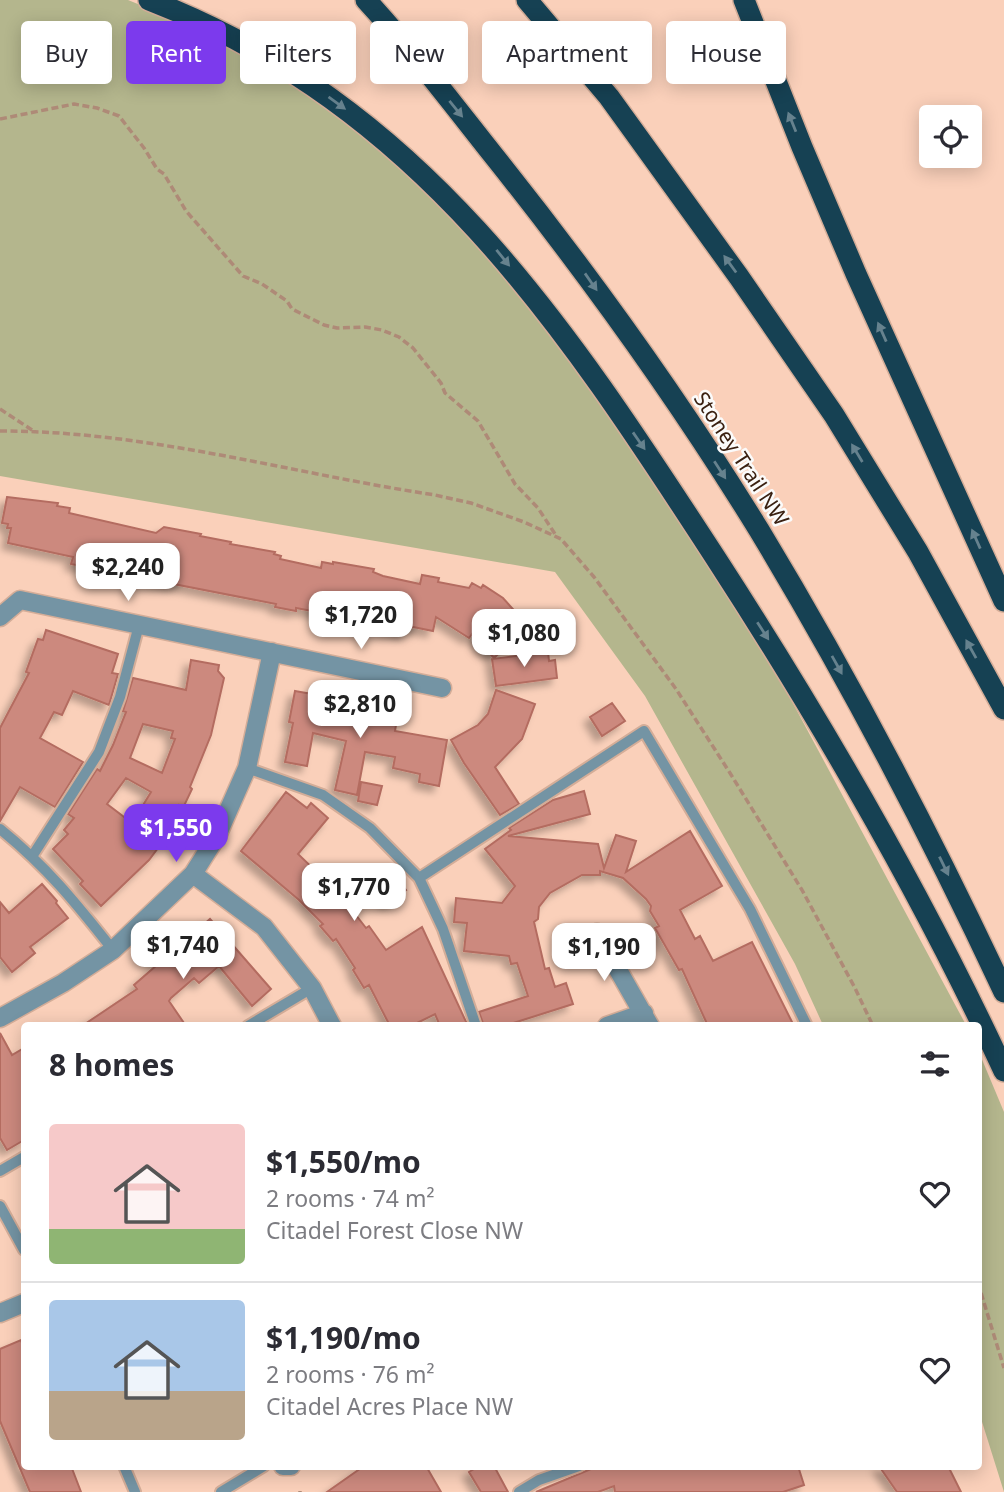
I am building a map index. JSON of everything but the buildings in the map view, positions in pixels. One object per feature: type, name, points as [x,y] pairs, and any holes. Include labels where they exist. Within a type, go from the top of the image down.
[{"type":"highway","points":[[149,0],[240,40],[277,61],[336,102],[395,147],[440,189],[496,249],[582,358],[651,458],[779,656],[877,823],[961,978],[981,1022]]},
{"type":"highway","name":"Stoney Trail NW","points":[[366,0],[564,244],[660,379],[758,528],[837,664],[943,862],[1004,992]]},
{"type":"highway","points":[[527,0],[609,97],[740,277],[834,415],[918,552],[1004,709]]},
{"type":"highway","points":[[744,0],[856,274],[1004,601]]},
{"type":"highway","points":[[982,1023],[1004,1071]]},
{"type":"street","points":[[0,617],[20,600],[442,688]]},
{"type":"street","points":[[0,1018],[63,983],[113,950],[193,874],[217,836],[247,768],[272,652]]},
{"type":"street","points":[[193,874],[264,927],[312,988],[330,1022]]},
{"type":"street","points":[[597,933],[647,1019]]},
{"type":"street","points":[[0,1313],[21,1304]]},
{"type":"lane","points":[[33,855],[99,752],[120,697],[139,625]]},
{"type":"lane","points":[[419,878],[644,731],[750,909],[805,1022]]},
{"type":"lane","points":[[247,768],[323,795],[370,828],[419,878],[443,929],[475,1022]]},
{"type":"lane","points":[[0,829],[33,855],[113,950]]},
{"type":"lane","points":[[255,1022],[312,988]]},
{"type":"lane","points":[[0,1171],[21,1159]]},
{"type":"lane","points":[[0,1206],[21,1244]]},
{"type":"lane","points":[[126,1470],[135,1492]]},
{"type":"lane","points":[[221,1492],[257,1470]]},
{"type":"lane","points":[[519,1492],[539,1480],[568,1470]]},
{"type":"path","points":[[0,119],[74,104],[119,116],[157,169],[164,174],[186,211],[240,273],[287,301],[292,309],[324,325],[382,330],[399,337],[413,348],[441,383],[445,393],[478,421],[514,484],[538,508],[557,537],[594,577],[690,710],[802,890],[871,1022]]},
{"type":"path","points":[[0,409],[33,431]]},
{"type":"path","points":[[0,431],[134,439],[435,495],[471,503],[557,537]]},
{"type":"path","points":[[982,1296],[1004,1368]]},
{"type":"green space","points":[[0,0],[128,0],[180,21],[126,21],[126,84],[226,84],[226,40],[229,41],[240,48],[240,84],[296,84],[346,116],[433,195],[520,289],[619,429],[761,644],[964,1022],[822,1022],[795,964],[645,696],[555,572],[0,476]]},
{"type":"green space","points":[[982,1060],[1004,1112],[1004,1492],[982,1422]]}]
